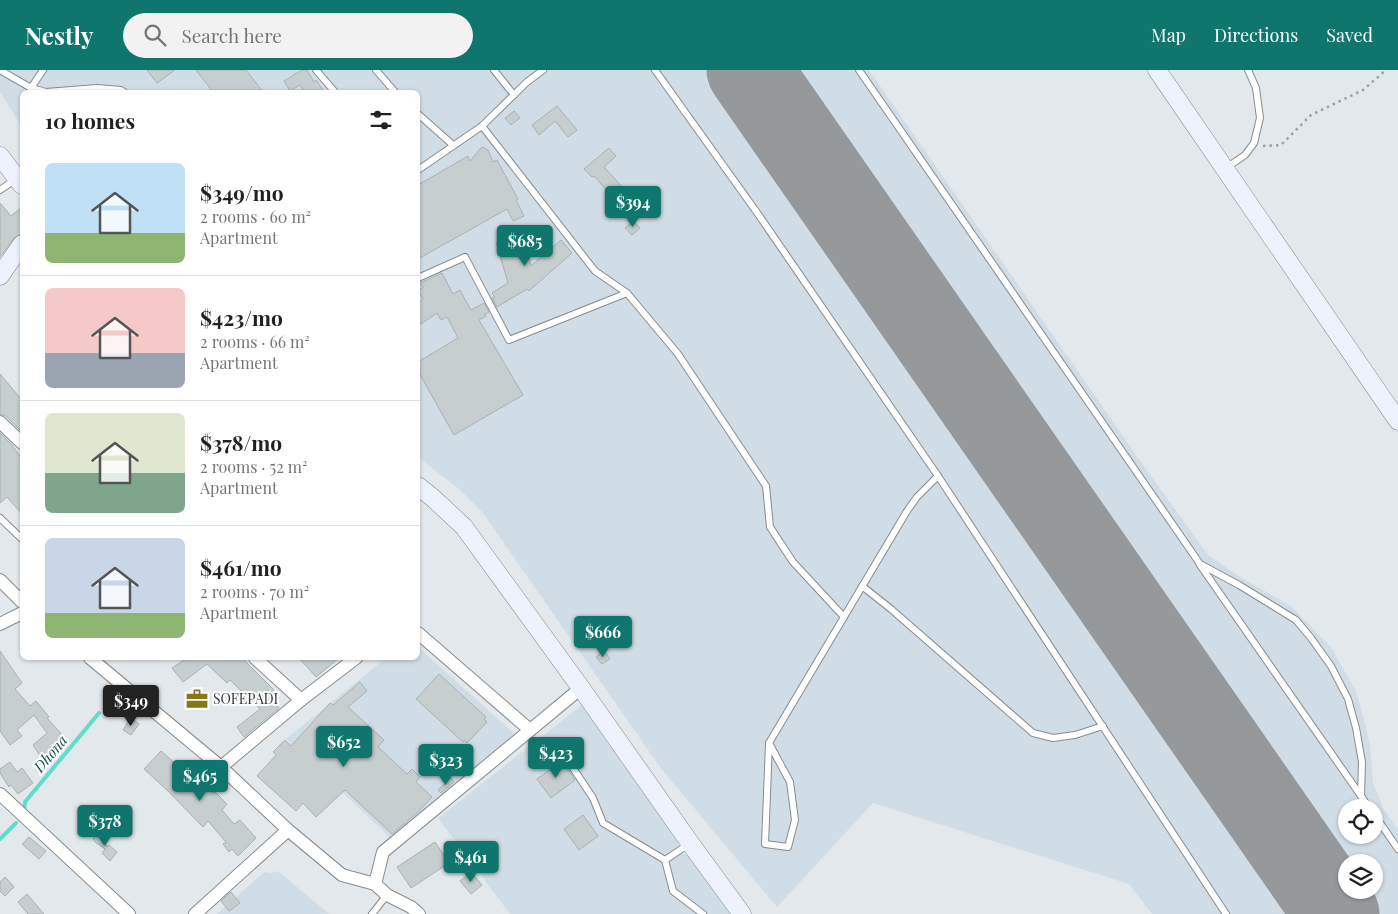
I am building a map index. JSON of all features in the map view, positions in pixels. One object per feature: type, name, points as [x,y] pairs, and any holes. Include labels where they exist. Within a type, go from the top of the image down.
[{"type":"street","points":[[1157,70],[1398,421]]},
{"type":"street","points":[[0,156],[20,181]]},
{"type":"street","points":[[0,276],[20,247]]},
{"type":"street","points":[[0,422],[20,441]]},
{"type":"street","points":[[420,488],[464,527],[742,914]]},
{"type":"street","points":[[0,580],[20,600]]},
{"type":"street","points":[[0,624],[20,614]]},
{"type":"street","points":[[420,634],[530,730]]},
{"type":"street","points":[[92,660],[221,767],[288,830],[342,875],[375,884],[387,895],[414,912]]},
{"type":"street","points":[[257,660],[301,700]]},
{"type":"street","points":[[221,767],[301,700],[353,660]]},
{"type":"street","points":[[375,884],[384,852],[581,688]]},
{"type":"street","points":[[0,794],[129,914]]},
{"type":"street","points":[[195,914],[288,830]]},
{"type":"lane","points":[[0,70],[31,88],[38,90]]},
{"type":"lane","points":[[31,88],[43,70]]},
{"type":"lane","points":[[316,70],[333,90]]},
{"type":"lane","points":[[376,70],[393,90]]},
{"type":"lane","points":[[494,70],[514,95]]},
{"type":"lane","points":[[420,169],[482,126],[543,70]]},
{"type":"lane","points":[[655,70],[758,214],[938,476],[1226,914]]},
{"type":"lane","points":[[859,70],[1363,799]]},
{"type":"lane","points":[[1226,168],[1245,155],[1254,143],[1260,118],[1256,88],[1248,70]]},
{"type":"lane","points":[[72,90],[97,88],[121,90]]},
{"type":"lane","points":[[420,116],[453,146]]},
{"type":"lane","points":[[482,126],[595,271],[628,293],[678,354],[766,486],[770,527],[793,562],[844,617]]},
{"type":"lane","points":[[0,190],[20,181]]},
{"type":"lane","points":[[420,277],[465,257],[510,340],[628,293]]},
{"type":"lane","points":[[769,743],[790,782],[796,820],[788,847],[765,844],[769,743],[907,511],[917,497],[938,476]]},
{"type":"lane","points":[[0,518],[20,537]]},
{"type":"lane","points":[[1200,564],[1239,584],[1296,620],[1331,666],[1348,699],[1356,728],[1362,762],[1361,796]]},
{"type":"lane","points":[[862,586],[1033,733],[1053,738],[1075,736],[1103,726]]},
{"type":"lane","points":[[565,756],[593,798],[603,823],[665,860],[673,891],[703,914]]},
{"type":"lane","points":[[1383,827],[1398,849]]},
{"type":"lane","points":[[665,860],[690,843]]},
{"type":"lane","points":[[372,914],[387,895]]},
{"type":"path","points":[[1245,155],[1264,145],[1281,144],[1311,115],[1362,90],[1386,70]]},
{"type":"shaded area","points":[[0,70],[869,70],[1143,465],[1208,555],[1240,577],[1291,606],[1331,647],[1356,691],[1370,746],[1373,782],[1380,799],[1338,799],[1338,844],[1383,844],[1383,808],[1398,830],[1398,914],[1152,914],[1129,884],[873,803],[777,907],[660,767],[483,513],[459,489],[420,459],[420,90],[20,90],[20,124],[0,92]]},
{"type":"shaded area","points":[[420,649],[517,736],[396,843],[286,739],[384,660],[420,660]]},
{"type":"shaded area","points":[[582,705],[678,840],[678,851],[689,856],[730,914],[510,914],[438,818]]},
{"type":"shaded area","points":[[278,871],[329,914],[217,914],[264,872]]},
{"type":"building","points":[[147,70],[175,70],[157,83]]},
{"type":"building","points":[[196,70],[246,70],[261,90],[211,90]]},
{"type":"building","points":[[302,70],[307,70],[314,82],[316,80],[323,90],[302,90],[303,89],[300,85],[289,90],[284,81]]},
{"type":"building","points":[[557,106],[577,130],[568,137],[555,121],[539,135],[532,125]]},
{"type":"building","points":[[514,111],[520,118],[511,125],[505,118]]},
{"type":"building","points":[[482,147],[488,150],[493,162],[497,160],[518,199],[516,200],[524,216],[513,221],[507,209],[420,258],[420,184],[468,156],[470,161]]},
{"type":"building","points":[[609,148],[616,156],[604,167],[624,189],[614,199],[594,176],[592,177],[584,169]]},
{"type":"building","points":[[0,203],[11,216],[20,209],[20,234],[14,238],[0,257]]},
{"type":"building","points":[[633,221],[640,228],[632,235],[625,228]]},
{"type":"building","points":[[522,234],[531,266],[561,240],[572,253],[529,291],[527,289],[497,307],[492,298],[495,297],[492,293],[508,283],[496,242]]},
{"type":"building","points":[[442,273],[453,294],[460,290],[471,310],[484,303],[489,312],[479,320],[523,395],[454,435],[420,375],[420,361],[458,338],[447,317],[441,320],[437,313],[421,324],[420,301],[423,299],[420,289],[423,288],[420,283]]},
{"type":"building","points":[[0,374],[20,398],[20,430],[6,416],[0,414]]},
{"type":"building","points":[[0,433],[20,456],[20,512],[7,497],[0,503]]},
{"type":"building","points":[[0,651],[22,683],[15,689],[30,706],[36,701],[49,717],[47,718],[67,740],[45,763],[33,745],[47,733],[34,715],[17,730],[22,736],[10,745],[0,731]]},
{"type":"building","points":[[604,651],[610,659],[602,664],[596,657]]},
{"type":"building","points":[[184,660],[244,660],[274,690],[269,696],[279,708],[244,737],[237,727],[260,709],[230,680],[227,683],[207,664],[183,682],[172,668]]},
{"type":"building","points":[[301,660],[337,660],[316,677]]},
{"type":"building","points":[[439,674],[486,717],[484,719],[487,722],[467,743],[464,740],[463,742],[416,699]]},
{"type":"building","points":[[360,682],[367,691],[348,707],[384,740],[378,747],[407,774],[412,769],[420,777],[416,782],[432,797],[418,812],[392,834],[345,790],[316,817],[303,803],[296,811],[257,776],[276,755],[273,752],[285,740],[291,746],[330,703],[333,705]]},
{"type":"building","points":[[131,718],[139,724],[131,735],[123,730]]},
{"type":"building","points":[[161,751],[186,773],[189,770],[204,788],[206,785],[213,793],[215,792],[227,804],[222,810],[234,824],[240,820],[256,838],[238,856],[232,849],[229,852],[223,844],[226,842],[208,821],[203,827],[144,769]]},
{"type":"building","points":[[562,761],[575,780],[551,798],[537,779]]},
{"type":"building","points":[[10,762],[17,772],[22,768],[33,783],[18,794],[11,785],[9,787],[0,773],[0,769]]},
{"type":"building","points":[[451,778],[454,782],[441,793],[438,790]]},
{"type":"building","points":[[583,815],[598,836],[579,850],[564,829]]},
{"type":"building","points":[[102,833],[107,847],[109,845],[117,852],[110,861],[102,853],[105,849],[93,839],[96,835]]},
{"type":"building","points":[[29,837],[46,851],[39,859],[22,844]]},
{"type":"building","points":[[435,842],[449,863],[411,888],[397,867]]},
{"type":"building","points":[[471,872],[482,885],[471,894],[460,881]]},
{"type":"building","points":[[5,877],[14,887],[5,896],[0,891],[0,882]]},
{"type":"building","points":[[231,892],[240,903],[229,911],[221,901]]},
{"type":"building","points":[[27,894],[44,914],[28,914],[18,902]]},
{"type":"waterway","name":"Dhona","points":[[24,811],[25,802],[99,713]]},
{"type":"waterway","name":"Dhona","points":[[0,839],[16,823]]},
{"type":"runway","points":[[749,70],[1337,914]]},
{"type":"place","name":"SOFEPADI","points":[[197,699]]}]
